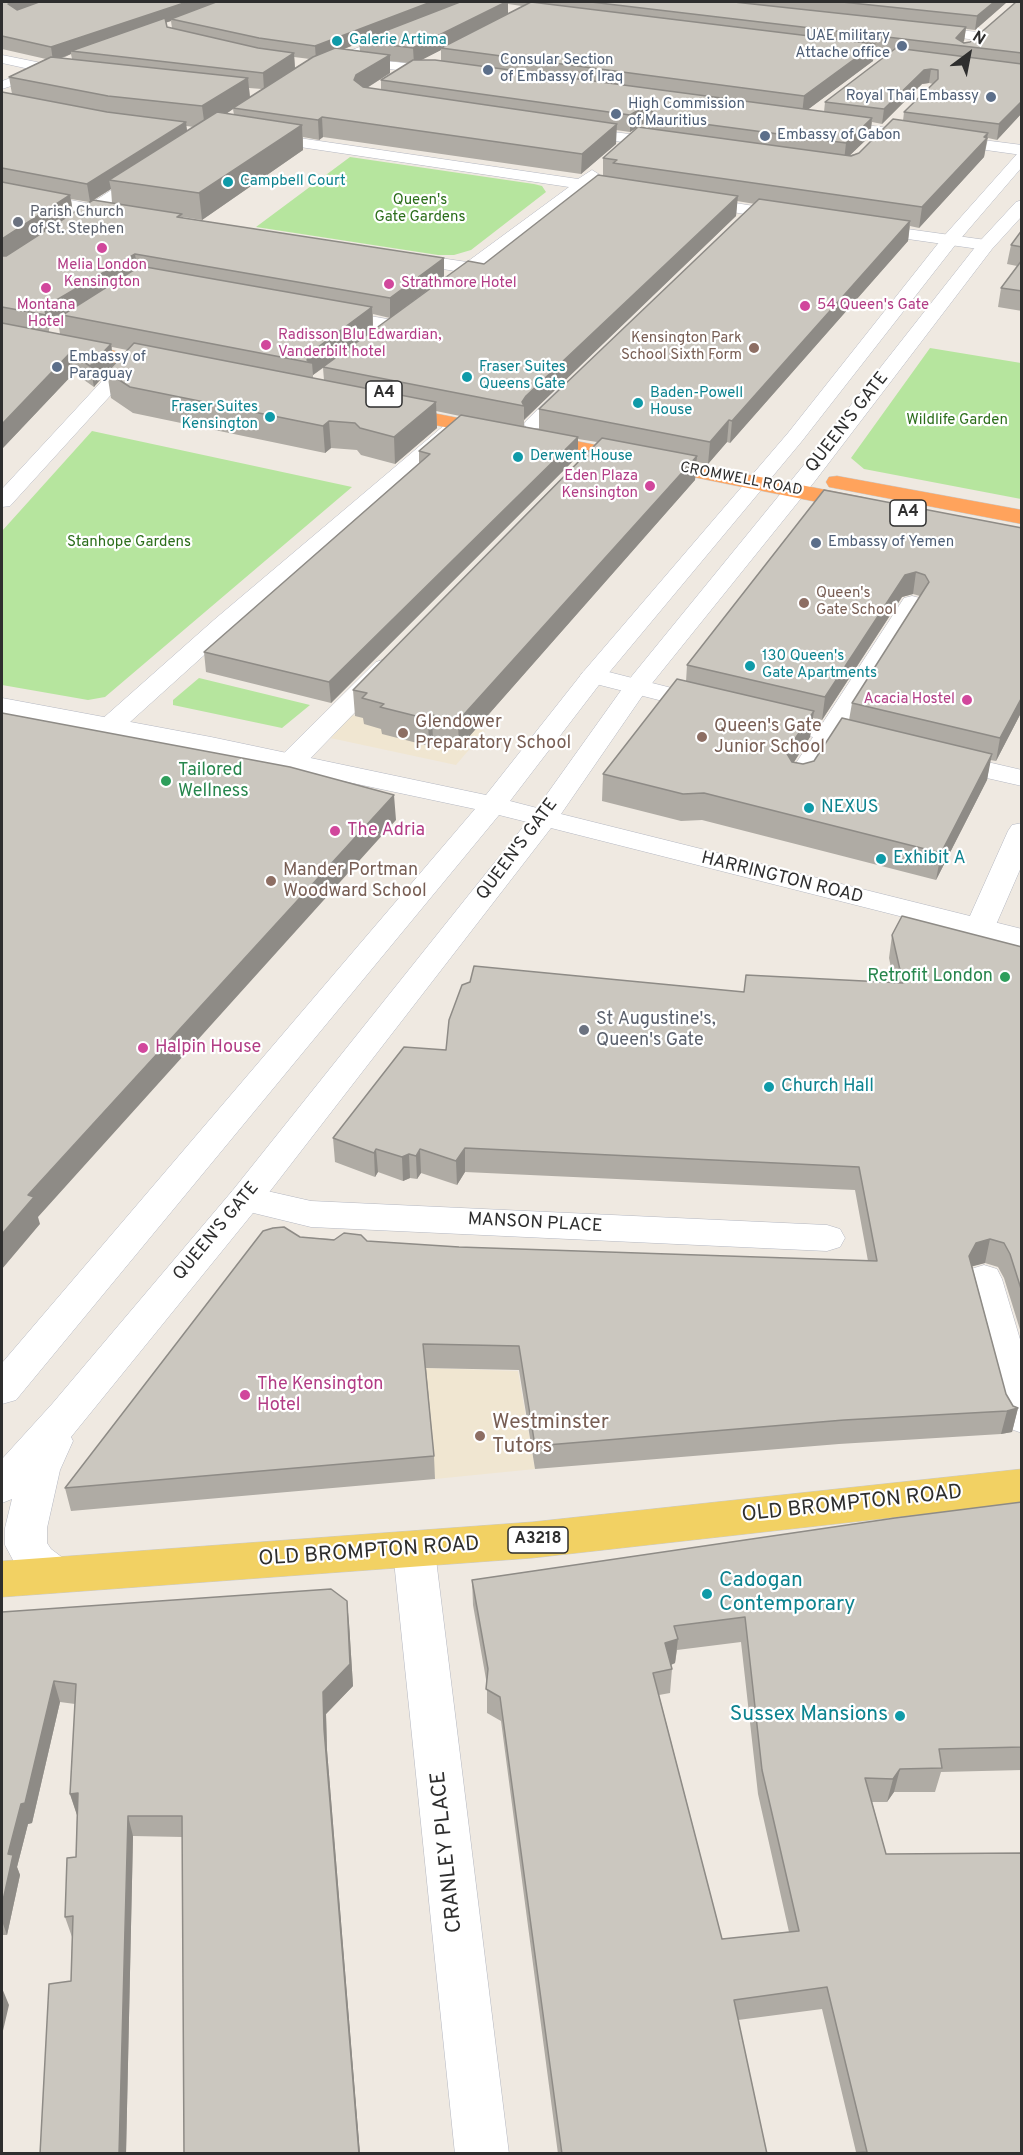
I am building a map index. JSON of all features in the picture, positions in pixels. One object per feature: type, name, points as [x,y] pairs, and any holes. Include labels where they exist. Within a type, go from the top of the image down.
[{"type":"highway","points":[[2,320],[62,329],[185,363],[132,360],[2,334]]},
{"type":"highway","name":"CROMWELL ROAD","points":[[761,476],[588,459],[383,402],[534,423],[1022,535]]},
{"type":"highway","name":"CROMWELL ROAD","points":[[801,484],[1022,517]]},
{"type":"main road","name":"OLD BROMPTON ROAD","points":[[2,1579],[414,1551],[1022,1486]]},
{"type":"street","points":[[297,69],[315,66],[480,4]]},
{"type":"street","points":[[911,29],[982,33],[952,63]]},
{"type":"street","points":[[821,48],[1022,72]]},
{"type":"street","points":[[393,80],[447,54]]},
{"type":"street","points":[[872,70],[891,56]]},
{"type":"street","points":[[2,59],[47,70],[88,75]]},
{"type":"street","points":[[2,85],[78,59]]},
{"type":"street","points":[[331,59],[457,75]]},
{"type":"street","points":[[871,147],[900,118]]},
{"type":"street","points":[[805,121],[1022,150]]},
{"type":"street","points":[[436,294],[581,184],[649,126]]},
{"type":"street","points":[[563,130],[690,147]]},
{"type":"street","points":[[247,136],[650,195]]},
{"type":"street","points":[[2,269],[166,160]]},
{"type":"street","name":"QUEEN'S GATE","points":[[2,1389],[150,1216],[492,806],[593,676],[761,476],[950,240],[1018,164]]},
{"type":"street","points":[[2,192],[89,210],[145,218]]},
{"type":"street","points":[[673,198],[812,220]]},
{"type":"street","name":"QUEEN'S GATE","points":[[2,1486],[66,1415],[245,1199],[542,819],[636,687],[801,484],[986,245],[1022,205]]},
{"type":"street","points":[[736,228],[753,211]]},
{"type":"street","points":[[847,225],[986,245]]},
{"type":"street","points":[[381,254],[471,268]]},
{"type":"street","points":[[315,312],[393,326]]},
{"type":"street","points":[[375,340],[410,313]]},
{"type":"street","points":[[2,501],[132,360]]},
{"type":"street","points":[[534,423],[584,375]]},
{"type":"street","points":[[110,726],[224,624],[457,424]]},
{"type":"street","points":[[799,780],[912,603]]},
{"type":"street","points":[[291,762],[400,651]]},
{"type":"street","points":[[593,676],[1022,778]]},
{"type":"street","points":[[2,706],[291,762],[542,819]]},
{"type":"street","name":"HARRINGTON ROAD","points":[[542,819],[1022,938]]},
{"type":"street","points":[[980,927],[1022,831]]},
{"type":"street","name":"MANSON PLACE","points":[[245,1199],[311,1214],[827,1238]]},
{"type":"street","points":[[984,1279],[1022,1417]]},
{"type":"street","points":[[52,1574],[36,1562],[26,1545],[26,1528],[40,1470],[66,1415]]},
{"type":"street","name":"CRANLEY PLACE","points":[[414,1551],[482,2154]]},
{"type":"shaded area","name":"Glendower Preparatory School","points":[[343,713],[369,719],[420,715],[485,731],[456,765],[321,736]]},
{"type":"shaded area","name":"Westminster Tutors","points":[[424,1368],[518,1371],[535,1469],[435,1479]]},
{"type":"green space","name":"Queen's Gate Gardens","points":[[350,157],[534,184],[542,186],[546,192],[471,250],[454,255],[438,255],[256,227]]},
{"type":"green space","name":"Wildlife Garden","points":[[930,348],[1021,363],[1021,499],[864,469],[851,458]]},
{"type":"green space","name":"Stanhope Gardens","points":[[92,431],[352,487],[105,697],[88,700],[2,685],[2,531]]},
{"type":"green space","points":[[199,678],[310,705],[282,728],[173,705],[173,700]]},
{"type":"building","points":[[2,2],[15,2],[8,4],[17,10],[39,2],[187,2],[51,47],[2,36]]},
{"type":"building","points":[[216,2],[431,2],[315,46],[259,38],[171,19]]},
{"type":"building","points":[[460,2],[506,2],[413,48],[359,41]]},
{"type":"building","points":[[531,2],[875,44],[804,96],[441,48]]},
{"type":"building","points":[[591,2],[734,2],[966,27],[956,38],[964,43],[970,42],[1016,2],[1022,2],[1022,53]]},
{"type":"building","points":[[842,2],[994,2],[977,16]]},
{"type":"building","points":[[165,18],[167,27],[258,48],[294,53],[263,73],[71,51]]},
{"type":"building","points":[[335,48],[390,55],[356,75],[354,80],[363,87],[617,124],[582,154],[322,117],[318,120],[233,108],[313,57]]},
{"type":"building","points":[[896,48],[1022,64],[1022,101],[999,124],[904,112],[938,79],[938,70],[931,69],[924,70],[884,109],[825,102]]},
{"type":"building","points":[[51,57],[248,78],[202,106],[108,96],[9,77]]},
{"type":"building","points":[[413,60],[435,60],[872,118],[846,143],[651,117],[654,113],[644,107],[630,115],[381,80]]},
{"type":"building","points":[[2,92],[107,112],[186,122],[87,184],[2,168]]},
{"type":"building","points":[[217,112],[302,125],[199,193],[109,180]]},
{"type":"building","points":[[893,119],[988,133],[984,137],[987,138],[922,207],[613,163],[617,160],[603,158],[638,127],[851,156],[859,153]]},
{"type":"building","points":[[598,175],[738,196],[526,396],[522,402],[524,406],[323,367],[468,261],[484,264]]},
{"type":"building","points":[[2,182],[70,195],[2,239]]},
{"type":"building","points":[[759,199],[910,221],[732,421],[729,420],[710,442],[539,409]]},
{"type":"building","points":[[93,200],[182,214],[177,217],[444,258],[390,298],[135,254],[48,305],[45,310],[46,315],[2,307],[2,256],[6,256]]},
{"type":"building","points":[[1022,230],[1022,247],[1011,245]]},
{"type":"building","points":[[1022,260],[1022,291],[1001,288]]},
{"type":"building","points":[[140,266],[372,307],[310,353],[307,360],[312,363],[57,314],[64,314]]},
{"type":"building","points":[[2,323],[111,344],[90,366],[70,353],[2,424]]},
{"type":"building","points":[[134,343],[436,402],[394,437],[360,428],[355,423],[329,421],[323,426],[130,387],[107,372]]},
{"type":"building","points":[[461,415],[578,437],[329,682],[204,652],[430,454],[419,451]]},
{"type":"building","points":[[602,438],[697,456],[458,721],[432,715],[428,719],[380,707],[384,704],[362,698],[367,693],[353,690]]},
{"type":"building","points":[[824,490],[1022,528],[1022,697],[1000,738],[852,703],[929,582],[925,575],[916,572],[905,575],[825,697],[687,665]]},
{"type":"building","points":[[677,679],[814,711],[786,752],[792,762],[803,764],[814,761],[842,718],[992,754],[941,853],[704,793],[683,794],[603,774]]},
{"type":"building","points":[[2,713],[290,767],[394,795],[28,1195],[34,1197],[2,1234]]},
{"type":"building","points":[[902,916],[1022,947],[1022,1292],[1010,1254],[1004,1243],[990,1239],[976,1243],[969,1256],[1006,1394],[1013,1406],[1018,1408],[1007,1411],[844,1420],[535,1446],[519,1346],[423,1344],[434,1456],[65,1488],[263,1231],[273,1228],[284,1227],[300,1237],[334,1240],[344,1233],[361,1235],[367,1241],[459,1247],[877,1261],[859,1167],[465,1148],[456,1161],[420,1149],[416,1156],[409,1154],[402,1157],[376,1149],[374,1153],[333,1138],[404,1047],[446,1050],[449,1020],[462,985],[470,982],[474,966],[744,992],[746,975],[903,983],[892,935]]},
{"type":"building","points":[[1022,1502],[1022,1747],[939,1749],[942,1768],[900,1769],[893,1779],[865,1778],[886,1854],[1022,1853],[1022,2154],[835,2154],[867,2152],[827,1987],[734,2000],[767,2154],[562,2154],[500,1697],[486,1689],[488,1669],[472,1580],[895,1518]],"holes":[[[745,1617],[762,1770],[799,1931],[722,1939],[653,1673],[672,1669],[665,1643],[678,1639],[674,1626]]]},
{"type":"building","points":[[331,1589],[347,1601],[350,1664],[323,1692],[324,1729],[359,2154],[184,2154],[182,1816],[128,1816],[119,2154],[40,2154],[49,1984],[71,1981],[73,1916],[65,1917],[67,1858],[76,1857],[78,1793],[70,1794],[76,1684],[54,1681],[25,1803],[21,1804],[8,1854],[13,1855],[2,1905],[2,1612]]},
{"type":"place","name":"Galerie Artima","points":[[337,41]]},
{"type":"place","name":"UAE military Attache office","points":[[902,46]]},
{"type":"place","name":"Consular Section of Embassy of Iraq","points":[[488,70]]},
{"type":"place","name":"Royal Thai Embassy","points":[[991,97]]},
{"type":"place","name":"High Commission of Mauritius","points":[[616,114]]},
{"type":"place","name":"Embassy of Gabon","points":[[765,136]]},
{"type":"place","name":"Campbell Court","points":[[228,182]]},
{"type":"place","name":"Parish Church of St. Stephen","points":[[18,222]]},
{"type":"place","name":"Melia London Kensington","points":[[102,248]]},
{"type":"place","name":"Strathmore Hotel","points":[[389,284]]},
{"type":"place","name":"Montana Hotel","points":[[46,288]]},
{"type":"place","name":"54 Queen's Gate","points":[[805,306]]},
{"type":"place","name":"Radisson Blu Edwardian, Vanderbilt hotel","points":[[266,345]]},
{"type":"place","name":"Kensington Park School Sixth Form","points":[[754,348]]},
{"type":"place","name":"Embassy of Paraguay","points":[[57,367]]},
{"type":"place","name":"Fraser Suites Queens Gate","points":[[467,377]]},
{"type":"place","name":"Baden-Powell House","points":[[638,403]]},
{"type":"place","name":"Fraser Suites Kensington","points":[[270,417]]},
{"type":"place","name":"Derwent House","points":[[518,457]]},
{"type":"place","name":"Eden Plaza Kensington","points":[[650,486]]},
{"type":"place","name":"Embassy of Yemen","points":[[816,543]]},
{"type":"place","name":"Queen's Gate School","points":[[804,603]]},
{"type":"place","name":"130 Queen's Gate Apartments","points":[[750,666]]},
{"type":"place","name":"Acacia Hostel","points":[[967,700]]},
{"type":"place","name":"Glendower Preparatory School","points":[[403,733]]},
{"type":"place","name":"Queen's Gate Junior School","points":[[702,737]]},
{"type":"place","name":"Tailored Wellness","points":[[166,781]]},
{"type":"place","name":"NEXUS","points":[[809,808]]},
{"type":"place","name":"The Adria","points":[[335,831]]},
{"type":"place","name":"Exhibit A","points":[[881,859]]},
{"type":"place","name":"Mander Portman Woodward School","points":[[271,881]]},
{"type":"place","name":"Retrofit London","points":[[1005,977]]},
{"type":"place","name":"St Augustine's, Queen's Gate","points":[[584,1030]]},
{"type":"place","name":"Halpin House","points":[[143,1048]]},
{"type":"place","name":"Church Hall","points":[[769,1087]]},
{"type":"place","name":"The Kensington Hotel","points":[[245,1395]]},
{"type":"place","name":"Westminster Tutors","points":[[480,1436]]},
{"type":"place","name":"Cadogan Contemporary","points":[[707,1594]]},
{"type":"place","name":"Sussex Mansions","points":[[900,1716]]}]
